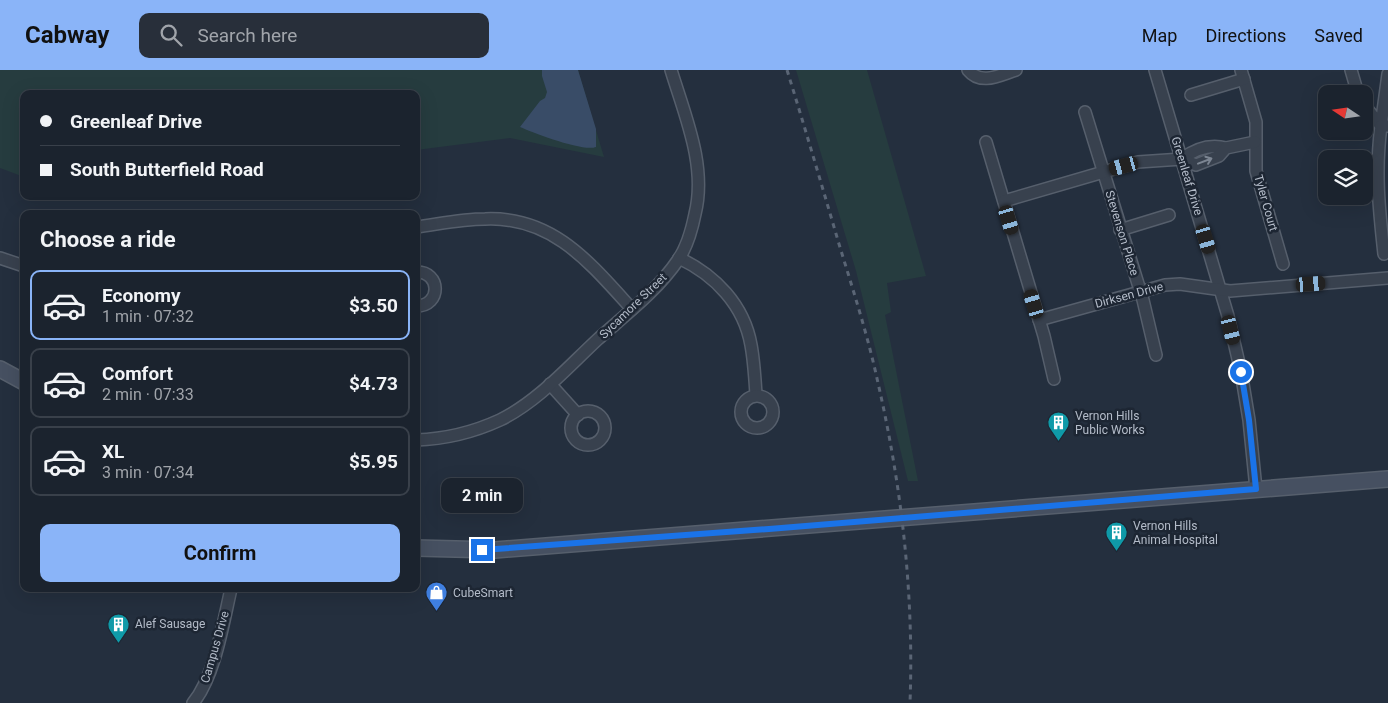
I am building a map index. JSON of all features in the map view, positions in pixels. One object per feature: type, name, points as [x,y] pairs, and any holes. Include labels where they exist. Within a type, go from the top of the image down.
[{"type":"main road","points":[[0,369],[20,380]]},
{"type":"main road","points":[[420,548],[495,550],[1388,478]]},
{"type":"street","name":"Sycamore Street","points":[[420,440],[455,436],[479,429],[517,410],[550,384],[632,309],[664,278],[679,258],[696,213],[699,179],[695,150],[671,70]]},
{"type":"street","points":[[972,73],[988,78],[1016,70]]},
{"type":"street","name":"Greenleaf Drive","points":[[1155,70],[1221,289],[1241,372],[1249,420],[1256,489]]},
{"type":"street","points":[[1351,70],[1355,85]]},
{"type":"street","points":[[1191,95],[1242,74]]},
{"type":"street","name":"Tyler Court","points":[[1242,74],[1256,122],[1256,170],[1283,264]]},
{"type":"street","points":[[1384,254],[1377,165],[1385,126],[1384,93],[1388,74]]},
{"type":"street","name":"Stevenson Place","points":[[1085,112],[1140,292],[1156,355]]},
{"type":"street","points":[[1373,114],[1385,126]]},
{"type":"street","points":[[986,142],[1039,320],[1054,379]]},
{"type":"street","points":[[1004,201],[1138,162],[1182,159],[1196,165],[1219,156],[1226,148],[1255,142]]},
{"type":"street","points":[[1120,230],[1169,215]]},
{"type":"street","points":[[420,226],[486,218],[530,225],[572,246],[589,261],[632,309]]},
{"type":"street","points":[[0,258],[20,265]]},
{"type":"street","points":[[679,258],[707,274],[735,304],[744,321],[751,344],[756,396]]},
{"type":"street","points":[[420,273],[431,277],[435,294],[429,302],[420,306]]},
{"type":"street","name":"Dirksen Drive","points":[[1039,320],[1140,292],[1180,284],[1230,291],[1388,278]]},
{"type":"street","points":[[550,384],[578,415]]},
{"type":"street","name":"Campus Drive","points":[[193,703],[204,686],[212,664],[230,592]]},
{"type":"green space","points":[[0,70],[578,70],[604,157],[510,138],[420,149],[420,90],[20,90],[20,176],[0,168]]},
{"type":"green space","points":[[796,70],[867,70],[926,276],[887,283],[891,312],[885,315],[918,481],[908,481],[856,271]]},
{"type":"water","points":[[542,70],[578,70],[596,129],[596,147],[581,147],[520,127],[540,101],[545,98],[547,92]]},
{"type":"railway","points":[[787,70],[865,330],[894,462],[905,542],[908,582],[911,663],[910,703]]},
{"type":"place","name":"Vernon Hills Public Works","points":[[1059,442]]},
{"type":"place","name":"Vernon Hills Animal Hospital","points":[[1117,552]]},
{"type":"place","name":"CubeSmart","points":[[437,612]]},
{"type":"place","name":"Alef Sausage","points":[[119,643]]},
{"type":"route","points":[[482,550],[769,529],[1256,489],[1249,420],[1241,372]]}]
